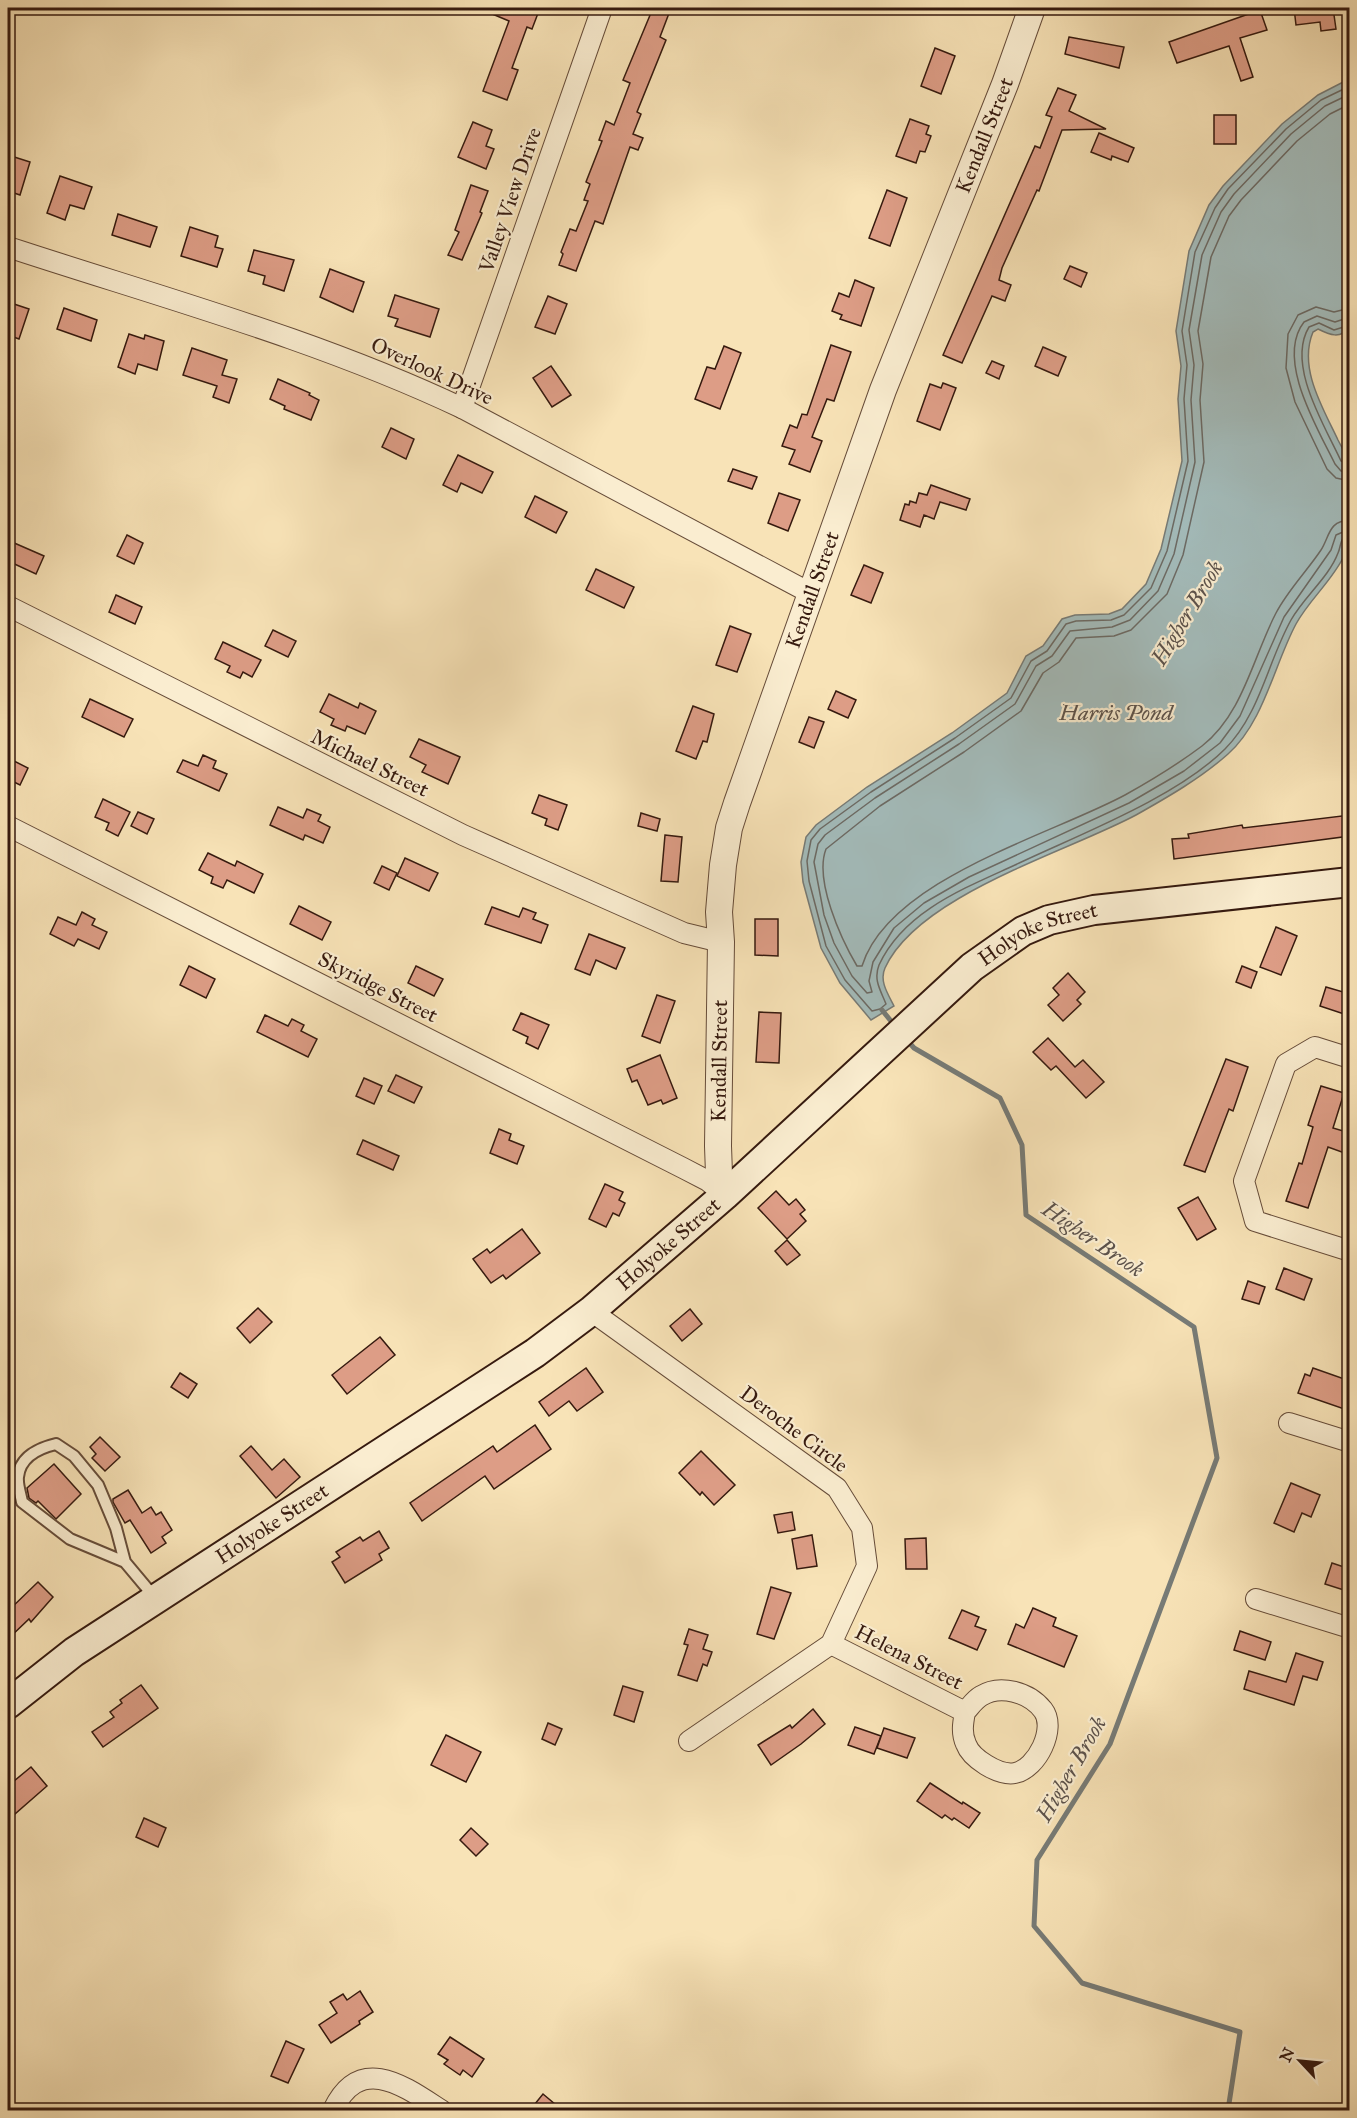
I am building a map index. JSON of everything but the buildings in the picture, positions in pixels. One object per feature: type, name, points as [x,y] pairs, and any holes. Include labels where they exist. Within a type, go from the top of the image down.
[{"type":"main road","name":"Holyoke Street","points":[[8,1704],[74,1652],[527,1359],[591,1311],[725,1195],[990,952],[1023,931],[1049,920],[1094,910],[1350,882]]},
{"type":"street","name":"Valley View Drive","points":[[462,408],[602,8]]},
{"type":"street","name":"Kendall Street","points":[[725,1195],[719,1174],[718,1146],[721,942],[719,912],[729,828],[883,390],[1005,84],[1032,8]]},
{"type":"street","name":"Overlook Drive","points":[[8,247],[302,342],[405,381],[462,408],[812,594]]},
{"type":"street","name":"Michael Street","points":[[8,606],[463,835],[684,933],[721,942]]},
{"type":"street","name":"Skyridge Street","points":[[8,826],[683,1168],[708,1181],[725,1195]]},
{"type":"street","points":[[1350,1058],[1315,1047],[1286,1064],[1244,1181],[1255,1221],[1350,1251]]},
{"type":"street","name":"Deroche Circle","points":[[591,1311],[837,1488],[862,1528],[867,1566],[831,1644]]},
{"type":"street","points":[[1289,1423],[1350,1442]]},
{"type":"street","points":[[1256,1599],[1350,1628]]},
{"type":"street","points":[[689,1741],[831,1644]]},
{"type":"street","name":"Helena Street","points":[[831,1644],[965,1712]]},
{"type":"street","name":"Helena Street","points":[[1000,1690],[1014,1691],[1041,1708],[1047,1719],[1048,1732],[1030,1762],[1020,1771],[1009,1773],[984,1764],[967,1747],[963,1732],[965,1712],[974,1701],[986,1693],[1000,1690]]},
{"type":"street","points":[[333,2110],[348,2089],[362,2080],[377,2078],[409,2089],[441,2110]]},
{"type":"lane","points":[[125,1562],[70,1539],[22,1502],[18,1477],[29,1455],[42,1447],[56,1444],[74,1456],[98,1485],[116,1528],[125,1562],[156,1599]]},
{"type":"water","name":"Harris Pond","points":[[1349,79],[1349,328],[1338,335],[1318,329],[1313,332],[1308,360],[1314,388],[1350,465],[1351,512],[1344,556],[1296,624],[1260,710],[1251,726],[1228,754],[1195,779],[1136,815],[997,878],[928,918],[902,942],[883,973],[887,992],[894,1006],[871,1020],[840,983],[821,948],[803,882],[801,862],[806,837],[816,825],[867,787],[952,733],[1007,693],[1026,656],[1043,646],[1062,619],[1075,615],[1109,614],[1122,609],[1146,584],[1161,549],[1182,461],[1178,399],[1181,366],[1176,331],[1189,251],[1209,205],[1223,186],[1282,124],[1318,95]]},
{"type":"waterway","name":"Higher Brook","points":[[882,1010],[895,1026]]},
{"type":"waterway","name":"Higher Brook","points":[[907,1040],[914,1048],[1000,1098],[1022,1145],[1026,1215],[1194,1327],[1217,1458],[1110,1744],[1037,1860],[1034,1926],[1082,1983],[1240,2032],[1228,2110]]}]
